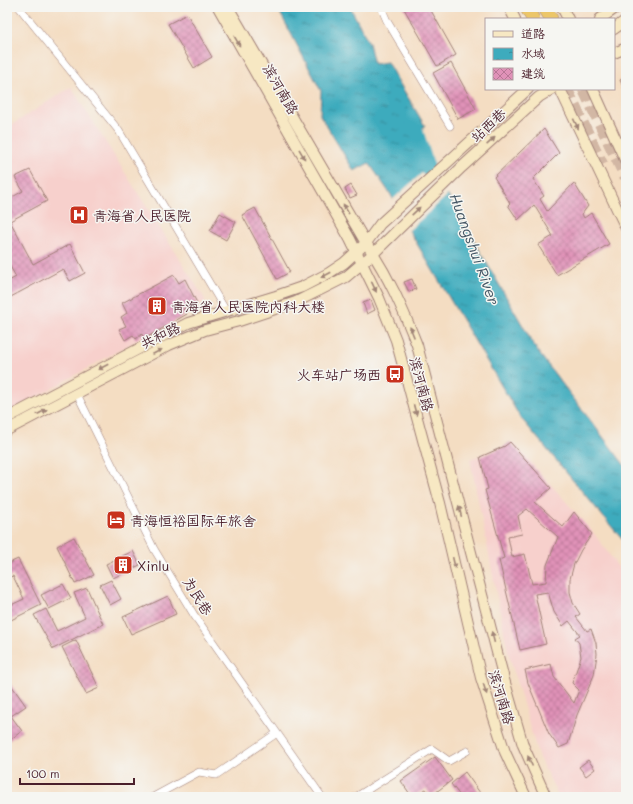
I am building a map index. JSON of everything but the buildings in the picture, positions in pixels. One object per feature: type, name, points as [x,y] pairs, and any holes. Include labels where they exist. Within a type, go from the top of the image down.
[{"type":"highway","points":[[526,7],[532,18]]},
{"type":"main road","name":"滨河南路","points":[[218,7],[357,252],[396,340],[440,503],[481,678],[505,752],[526,797]]},
{"type":"main road","name":"滨河南路","points":[[228,7],[366,243],[385,272],[401,304],[417,345],[505,683],[523,745],[546,797]]},
{"type":"main road","points":[[509,7],[514,18]]},
{"type":"main road","points":[[562,7],[568,18]]},
{"type":"main road","points":[[601,18],[617,7]]},
{"type":"main road","points":[[615,28],[626,20]]},
{"type":"main road","points":[[615,35],[626,28]]},
{"type":"main road","points":[[615,53],[626,48]]},
{"type":"main road","name":"站西巷","points":[[380,224],[527,90]]},
{"type":"main road","name":"站西巷","points":[[388,238],[462,167],[539,97],[550,90]]},
{"type":"main road","points":[[560,90],[626,228]]},
{"type":"main road","points":[[593,90],[626,162]]},
{"type":"main road","name":"共和路","points":[[7,418],[188,323],[302,287],[329,273],[344,264],[357,252],[366,243],[380,224]]},
{"type":"main road","name":"共和路","points":[[7,430],[169,345],[205,330],[239,321],[296,302],[346,277],[373,254],[388,238]]},
{"type":"street","points":[[19,7],[119,131],[226,311]]},
{"type":"street","points":[[381,7],[387,21],[450,126]]},
{"type":"street","name":"为民巷","points":[[77,394],[158,555],[194,615],[322,797]]},
{"type":"street","points":[[153,797],[199,772],[216,775],[277,733]]},
{"type":"street","points":[[356,797],[432,749],[449,761],[467,751]]},
{"type":"shaded area","name":"青海省人民医院","points":[[71,87],[206,301],[7,414],[7,128]]},
{"type":"shaded area","points":[[514,443],[593,532],[626,578],[626,797],[559,797],[539,758],[508,652],[470,459]]},
{"type":"water","points":[[277,7],[350,7],[369,43],[374,64],[387,62],[425,126],[413,135],[538,352],[626,467],[626,544],[520,417],[410,232],[391,195],[369,163],[354,171],[320,115],[321,91]]},
{"type":"pier","points":[[432,164],[449,194],[407,232],[391,201]]},
{"type":"waterway","name":"Huangshui River","points":[[409,116],[415,127],[429,171]]},
{"type":"tunnel","points":[[566,90],[602,165]]},
{"type":"tunnel","points":[[584,90],[626,177]]},
{"type":"place","name":"青海省人民医院","points":[[79,215]]},
{"type":"place","name":"青海省人民医院内科大楼","points":[[157,306]]},
{"type":"place","name":"火车站广场西","points":[[395,374]]},
{"type":"place","name":"青海恒裕国际年旅舍","points":[[116,520]]},
{"type":"place","name":"Xinlu","points":[[123,565]]}]
